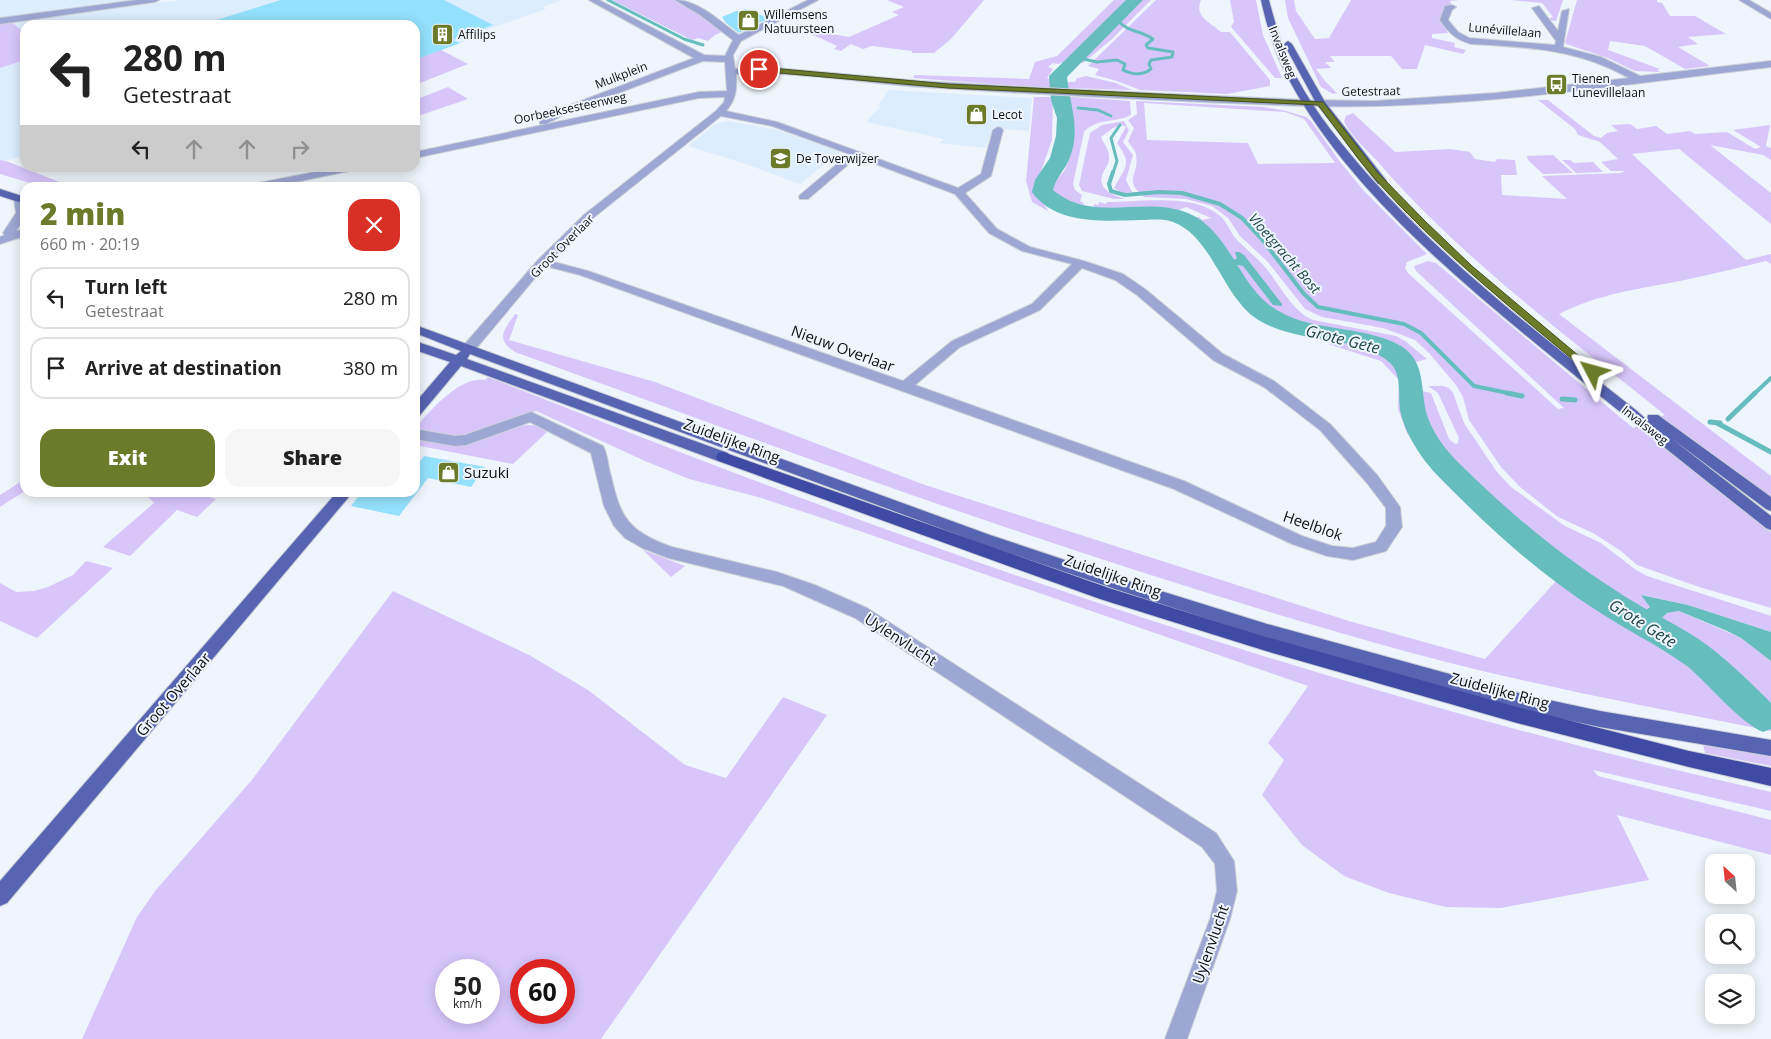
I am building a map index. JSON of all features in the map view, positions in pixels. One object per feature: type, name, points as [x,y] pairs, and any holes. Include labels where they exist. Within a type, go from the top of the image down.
[{"type":"highway","name":"Zuidelijke Ring","points":[[723,457],[1106,594],[1247,638],[1380,678],[1517,715],[1689,759],[1771,777]]},
{"type":"main road","name":"Invalsweg","points":[[1265,0],[1271,23],[1286,63],[1314,103],[1345,155],[1399,214],[1512,318],[1771,524]]},
{"type":"main road","name":"Invalsweg","points":[[1274,0],[1282,30],[1314,103],[1376,175],[1456,256],[1593,372],[1712,463],[1771,505]]},
{"type":"main road","points":[[0,183],[20,195]]},
{"type":"main road","points":[[0,192],[20,196]]},
{"type":"main road","name":"Zuidelijke Ring","points":[[420,330],[985,539],[1118,584],[1258,628],[1530,704],[1600,719],[1771,748]]},
{"type":"main road","name":"Zuidelijke Ring","points":[[420,347],[723,457]]},
{"type":"main road","name":"Groot Overlaar","points":[[420,406],[469,348]]},
{"type":"main road","name":"Groot Overlaar","points":[[0,896],[342,497]]},
{"type":"street","points":[[0,21],[155,0]]},
{"type":"street","points":[[593,0],[702,58]]},
{"type":"street","points":[[679,0],[703,13],[738,39]]},
{"type":"street","points":[[731,94],[731,72],[728,59],[730,51],[738,39],[795,5],[814,0]]},
{"type":"street","points":[[1743,0],[1771,16]]},
{"type":"street","name":"Lunévillelaan","points":[[1452,6],[1448,8],[1444,20],[1454,35],[1460,38],[1471,42],[1559,43],[1606,61],[1640,80]]},
{"type":"street","name":"Lunévillelaan","points":[[1536,8],[1559,43]]},
{"type":"street","name":"Lunévillelaan","points":[[1559,43],[1566,11]]},
{"type":"street","name":"Mulkplein","points":[[528,130],[568,109],[702,58],[728,59]]},
{"type":"street","name":"Getestraat","points":[[731,72],[766,70],[920,84],[1052,92],[1374,104],[1445,101],[1771,64]]},
{"type":"street","name":"Oorbeeksesteenweg","points":[[420,154],[699,95],[731,94]]},
{"type":"street","name":"Groot Overlaar","points":[[469,348],[542,262],[589,216],[719,113],[728,103],[731,94]]},
{"type":"street","points":[[719,113],[774,124],[959,192],[994,231],[1026,248],[1080,263]]},
{"type":"street","points":[[959,192],[986,176],[998,130]]},
{"type":"street","points":[[804,197],[856,153]]},
{"type":"street","points":[[278,182],[329,172]]},
{"type":"street","points":[[3,237],[20,213]]},
{"type":"street","points":[[3,237],[20,228]]},
{"type":"street","points":[[3,237],[20,233]]},
{"type":"street","name":"Nieuw Overlaar","points":[[542,262],[584,273],[904,386],[956,344],[1036,307],[1080,263]]},
{"type":"street","name":"Heelblok","points":[[904,386],[1179,485],[1297,540],[1332,552],[1353,554],[1382,547],[1394,528],[1393,507],[1372,479],[1324,426],[1270,384],[1218,357],[1141,292],[1120,277],[1080,263]]},
{"type":"street","name":"Uylenvlucht","points":[[420,435],[454,441],[466,440],[530,416],[598,450],[620,523],[636,538],[657,548],[698,560],[775,577],[814,590],[861,613],[1209,840],[1224,861],[1227,891],[1220,919],[1176,1039]]},
{"type":"shaded area","points":[[0,0],[140,0],[0,19]]},
{"type":"shaded area","points":[[181,0],[560,1],[543,7],[546,9],[472,35],[476,37],[420,58],[420,20],[27,20]]},
{"type":"shaded area","points":[[612,0],[674,0],[724,31],[708,41],[698,38],[692,40]]},
{"type":"shaded area","points":[[887,0],[984,0],[951,39],[934,53],[912,53],[912,51],[872,46],[863,49],[851,44],[841,51],[834,49],[837,46],[809,33],[814,31],[849,37],[899,15],[892,12],[904,7]]},
{"type":"shaded area","points":[[1114,0],[1130,0],[1070,60],[1058,64],[1053,63],[1048,67],[1053,69],[1047,78],[1052,80],[1053,86],[1050,88],[913,78],[914,75],[1029,79],[1035,62],[1057,56]]},
{"type":"shaded area","points":[[1143,0],[1151,0],[1112,39],[1083,63],[1078,62]]},
{"type":"shaded area","points":[[1156,0],[1201,0],[1199,6],[1204,19],[1221,32],[1230,32],[1270,80],[1270,86],[1227,94],[1140,90],[1095,75],[1099,69],[1088,66]]},
{"type":"shaded area","points":[[1230,0],[1256,0],[1263,35],[1282,78],[1275,78],[1232,28],[1231,26],[1234,22]]},
{"type":"shaded area","points":[[1285,0],[1294,0],[1296,11],[1315,39],[1329,38],[1351,0],[1460,0],[1450,1],[1452,6],[1445,7],[1442,22],[1448,33],[1432,34],[1432,38],[1455,43],[1454,47],[1466,50],[1463,54],[1425,45],[1417,69],[1402,69],[1391,56],[1330,56],[1335,62],[1325,62],[1331,68],[1316,69],[1337,93],[1333,94],[1321,87],[1288,18]]},
{"type":"shaded area","points":[[1511,0],[1563,0],[1556,21],[1554,21],[1547,19],[1553,17],[1542,3]]},
{"type":"shaded area","points":[[1577,0],[1657,0],[1657,2],[1662,3],[1670,16],[1695,16],[1726,34],[1688,37],[1698,44],[1678,47],[1710,66],[1685,69],[1645,46],[1610,41],[1608,50],[1660,69],[1657,70],[1660,72],[1635,71],[1608,58],[1565,43]]},
{"type":"shaded area","points":[[20,21],[20,29],[12,22]]},
{"type":"shaded area","points":[[12,22],[20,29],[20,62],[0,68],[0,24]]},
{"type":"shaded area","points":[[441,50],[468,64],[420,83],[420,58]]},
{"type":"shaded area","points":[[20,62],[20,157],[6,161],[0,160],[0,68]]},
{"type":"shaded area","points":[[1086,76],[1116,83],[1132,90],[1063,87],[1062,82],[1075,82],[1077,78]]},
{"type":"shaded area","points":[[448,87],[468,99],[420,115],[420,98]]},
{"type":"shaded area","points":[[889,90],[1032,98],[1029,131],[993,128],[986,148],[939,143],[944,139],[866,122],[881,106],[878,105]]},
{"type":"shaded area","points":[[1034,97],[1053,97],[1052,140],[1035,188],[1048,211],[1032,202],[1026,181]]},
{"type":"shaded area","points":[[1063,98],[1130,101],[1131,115],[1094,125],[1084,132],[1073,184],[1075,190],[1082,195],[1080,201],[1084,203],[1083,205],[1093,207],[1095,204],[1098,205],[1099,202],[1106,204],[1107,202],[1166,200],[1181,201],[1208,208],[1222,218],[1235,237],[1265,267],[1301,313],[1313,320],[1396,336],[1427,359],[1413,363],[1399,353],[1370,340],[1310,326],[1279,316],[1265,309],[1251,295],[1231,267],[1231,264],[1243,266],[1273,305],[1237,258],[1237,260],[1231,260],[1211,235],[1191,218],[1199,217],[1202,220],[1211,218],[1186,207],[1179,210],[1185,213],[1183,214],[1153,209],[1110,211],[1076,209],[1062,205],[1053,198],[1050,189],[1054,181],[1067,166],[1070,155],[1075,126],[1071,125],[1070,109],[1063,101]]},
{"type":"shaded area","points":[[1538,100],[1548,100],[1594,136],[1601,138],[1607,133],[1618,131],[1611,125],[1630,124],[1637,129],[1656,126],[1667,134],[1690,131],[1695,134],[1727,132],[1755,149],[1761,147],[1733,130],[1770,125],[1766,146],[1771,148],[1771,160],[1763,155],[1710,145],[1771,193],[1771,224],[1679,149],[1632,154],[1746,260],[1771,254],[1771,264],[1766,261],[1691,279],[1618,293],[1588,302],[1559,314],[1771,476],[1771,499],[1659,417],[1665,415],[1480,264],[1410,197],[1354,137],[1344,121],[1346,116],[1353,113],[1395,152],[1450,149],[1470,152],[1475,159],[1495,162],[1497,159],[1515,160],[1517,175],[1501,175],[1502,195],[1567,199],[1542,176],[1621,173],[1625,171],[1611,171],[1601,162],[1618,159],[1600,142],[1578,135],[1575,129]]},
{"type":"shaded area","points":[[1136,101],[1264,107],[1286,111],[1306,117],[1364,191],[1427,254],[1407,262],[1405,268],[1408,273],[1558,409],[1564,408],[1416,271],[1414,266],[1428,261],[1436,263],[1633,428],[1638,426],[1771,532],[1771,608],[1699,587],[1637,565],[1621,551],[1593,533],[1558,517],[1520,487],[1501,467],[1469,420],[1463,397],[1456,385],[1429,353],[1415,340],[1383,328],[1322,317],[1305,309],[1267,261],[1240,236],[1228,218],[1212,206],[1186,199],[1144,197],[1134,186],[1133,177],[1137,162],[1135,151],[1128,141],[1134,128],[1128,120],[1137,114]],"holes":[[[1144,103],[1285,112],[1304,119],[1335,163],[1258,164],[1248,143],[1147,140]]]},
{"type":"shaded area","name":"De Toverwijzer","points":[[729,121],[777,130],[840,152],[800,184],[746,164],[688,146],[715,124]]},
{"type":"shaded area","points":[[1124,121],[1129,130],[1123,142],[1133,155],[1126,180],[1132,192],[1123,193],[1114,188],[1126,166],[1125,156],[1117,143],[1126,127],[1121,125],[1113,128],[1101,137],[1108,150],[1109,158],[1101,179],[1107,191],[1126,199],[1114,199],[1082,191],[1079,185],[1090,133],[1102,125]]},
{"type":"shaded area","points":[[1553,155],[1573,173],[1543,174],[1528,160],[1527,156]]},
{"type":"shaded area","points":[[0,160],[20,167],[20,172],[34,172],[59,182],[26,182],[0,174]]},
{"type":"shaded area","points":[[1562,160],[1570,160],[1574,163],[1593,162],[1603,172],[1576,173]]},
{"type":"shaded area","points":[[515,314],[518,315],[509,340],[655,382],[925,485],[1349,621],[1485,659],[1556,581],[1515,549],[1556,572],[1592,602],[1658,638],[1685,657],[1731,693],[1746,717],[1771,719],[1771,731],[1516,679],[1415,654],[1257,608],[1044,540],[831,467],[515,352],[505,343],[503,334]]},
{"type":"shaded area","points":[[1349,341],[1370,346],[1380,350],[1397,363],[1405,382],[1406,410],[1409,426],[1415,440],[1437,473],[1407,433],[1398,409],[1399,380],[1381,361],[1328,344]]},
{"type":"shaded area","points":[[488,377],[685,454],[883,528],[1015,575],[1202,637],[1485,721],[1675,770],[1771,792],[1771,811],[1593,770],[1598,776],[1771,820],[1771,855],[1617,815],[1649,880],[1501,908],[1446,907],[1389,893],[1344,876],[1302,845],[1262,795],[1284,760],[1268,743],[1308,686],[819,517],[758,497],[689,479],[536,411],[465,436],[452,436],[420,429],[420,422],[456,388],[475,380],[485,380]]},
{"type":"shaded area","points":[[1428,386],[1449,388],[1453,393],[1464,423],[1497,472],[1511,487],[1565,526],[1601,543],[1636,570],[1647,576],[1771,616],[1771,632],[1688,605],[1642,595],[1650,607],[1643,612],[1636,612],[1612,598],[1542,547],[1503,515],[1467,481],[1439,447],[1423,417],[1422,391],[1431,393],[1449,439],[1455,444],[1458,443],[1459,438],[1438,393]]},
{"type":"shaded area","points":[[518,426],[538,426],[547,432],[513,464],[420,446],[420,438],[469,443]]},
{"type":"shaded area","points":[[20,482],[20,494],[0,507],[0,495]]},
{"type":"shaded area","points":[[148,497],[209,497],[216,499],[197,517],[177,510],[130,556],[103,547],[154,503]]},
{"type":"shaded area","points":[[643,550],[685,566],[671,577]]},
{"type":"shaded area","points":[[86,561],[113,568],[37,638],[0,621],[0,583],[16,592],[34,591],[48,587],[73,575]]},
{"type":"shaded area","points":[[393,591],[529,655],[588,690],[685,765],[726,778],[783,697],[827,715],[601,1039],[82,1039],[137,917],[155,891],[251,781]]},
{"type":"shaded area","points":[[1679,611],[1741,638],[1771,661],[1771,709],[1732,673],[1658,622],[1667,613]]},
{"type":"shaded area","points":[[1702,740],[1771,753],[1771,766],[1705,753]]},
{"type":"water","points":[[1235,252],[1244,255],[1282,306],[1273,305],[1243,266],[1231,264],[1231,260],[1237,259]]},
{"type":"water","points":[[1641,595],[1688,605],[1771,632],[1771,661],[1741,638],[1679,611],[1667,613],[1658,622],[1636,612],[1643,612],[1650,607]]},
{"type":"building","name":"Affilips","points":[[281,0],[444,0],[493,25],[453,40],[460,43],[420,58],[420,20],[216,20]]},
{"type":"building","name":"Willemsens Natuursteen","points":[[745,9],[769,18],[739,33],[726,23],[722,17]]},
{"type":"building","name":"Suzuki","points":[[424,456],[485,467],[471,487],[428,478],[420,488],[420,461]]},
{"type":"building","name":"Suzuki","points":[[358,497],[414,497],[399,516],[351,506]]},
{"type":"waterway","points":[[608,0],[684,39],[703,45]]},
{"type":"waterway","name":"Grote Gete","points":[[1135,0],[1058,76],[1060,100],[1066,118],[1066,136],[1060,158],[1045,180],[1042,192],[1065,208],[1078,212],[1107,215],[1162,214],[1182,218],[1205,236],[1215,248],[1241,289],[1262,311],[1277,320],[1293,326],[1377,345],[1399,357],[1404,362],[1409,374],[1413,411],[1422,434],[1432,451],[1453,474],[1531,546],[1606,601],[1666,635],[1697,656],[1763,717]]},
{"type":"waterway","points":[[1079,58],[1097,62],[1117,60],[1125,64],[1123,70],[1137,74],[1151,69],[1149,64],[1151,60],[1172,57],[1173,52],[1148,48],[1146,45],[1153,39],[1131,30],[1117,20]]},
{"type":"waterway","name":"Grote Gete","points":[[1052,83],[1059,83]]},
{"type":"waterway","name":"Vloetgracht Bost","points":[[1062,108],[1069,108]]},
{"type":"waterway","name":"Vloetgracht Bost","points":[[1078,108],[1098,110],[1111,116]]},
{"type":"waterway","name":"Vloetgracht Bost","points":[[1113,173],[1117,161],[1111,138],[1120,125]]},
{"type":"waterway","name":"Vloetgracht Bost","points":[[1113,172],[1109,184],[1111,191],[1125,195],[1159,192],[1182,193],[1220,204],[1242,218],[1261,238],[1304,294],[1318,307],[1404,324],[1421,333],[1474,386],[1513,394]]},
{"type":"waterway","name":"Vloetgracht Bost","points":[[1754,394],[1771,378]]},
{"type":"waterway","name":"Vloetgracht Bost","points":[[1507,393],[1522,396]]},
{"type":"waterway","name":"Vloetgracht Bost","points":[[1728,419],[1755,393]]},
{"type":"waterway","name":"Vloetgracht Bost","points":[[1562,399],[1575,400]]},
{"type":"waterway","name":"Vloetgracht Bost","points":[[1710,422],[1720,423]]},
{"type":"waterway","points":[[1717,423],[1771,452]]},
{"type":"place","name":"Willemsens Natuursteen","points":[[748,21]]},
{"type":"place","name":"Affilips","points":[[442,34]]},
{"type":"place","name":"Tienen Lunevillelaan","points":[[1556,85]]},
{"type":"place","name":"Lecot","points":[[976,114]]},
{"type":"place","name":"De Toverwijzer","points":[[780,158]]},
{"type":"place","name":"Suzuki","points":[[448,472]]},
{"type":"route","points":[[759,69],[948,86],[1030,91],[1321,103],[1376,175],[1410,212],[1469,268],[1593,372]]}]
